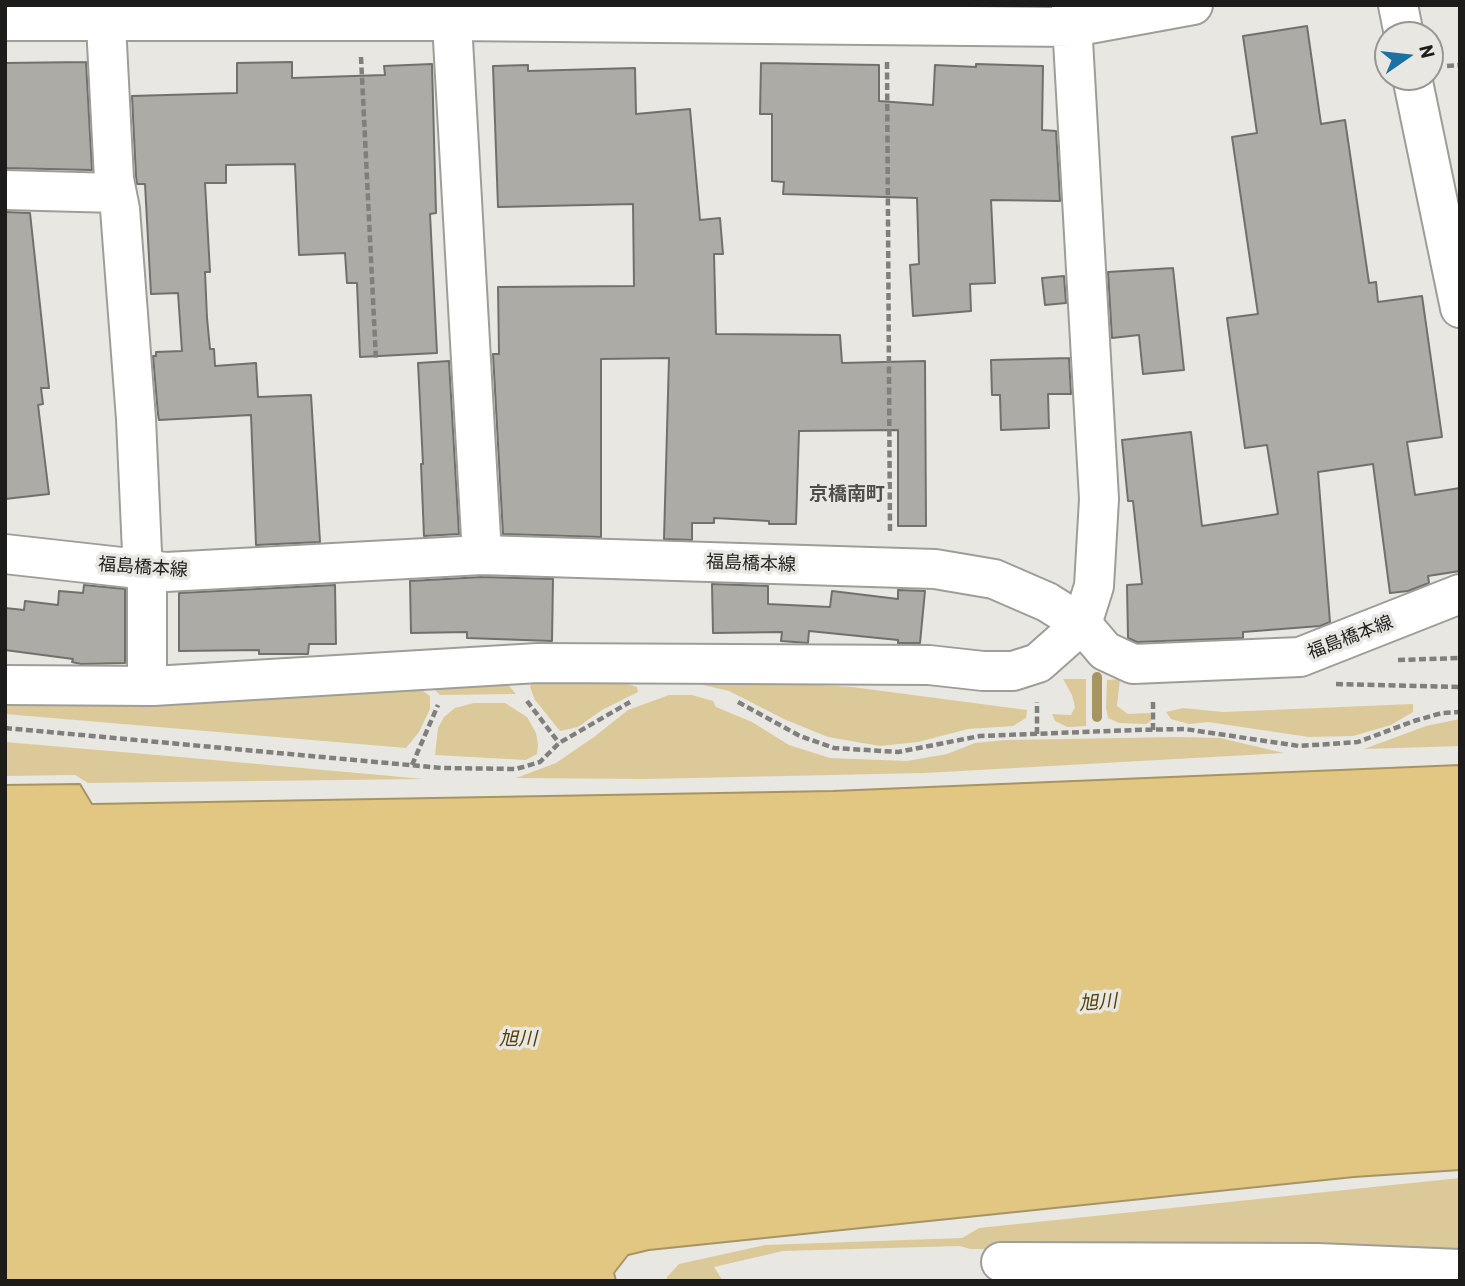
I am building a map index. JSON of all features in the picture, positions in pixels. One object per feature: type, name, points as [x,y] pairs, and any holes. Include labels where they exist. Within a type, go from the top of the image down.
[{"type":"street","points":[[5,21],[106,14],[1072,16],[1193,5]]},
{"type":"street","points":[[452,13],[482,555]]},
{"type":"street","points":[[106,14],[116,193],[120,209],[147,587],[147,686]]},
{"type":"street","points":[[5,685],[147,686],[514,664],[929,665],[983,671],[1013,671],[1038,663],[1082,624],[1094,586],[1099,499],[1072,16]]},
{"type":"street","points":[[1415,91],[1460,307]]},
{"type":"street","points":[[5,190],[116,193]]},
{"type":"street","name":"福島橋本線","points":[[5,554],[166,572],[482,555],[935,569],[995,579],[1047,602],[1082,624],[1105,651],[1132,664],[1300,657],[1460,594]]},
{"type":"street","points":[[1001,1262],[1317,1263],[1460,1269]]},
{"type":"path","points":[[361,53],[376,360]]},
{"type":"path","points":[[887,57],[890,568]]},
{"type":"path","points":[[514,664],[527,701],[559,743]]},
{"type":"path","points":[[410,671],[440,701],[412,765]]},
{"type":"path","points":[[5,728],[442,768],[516,769],[540,762],[559,743],[639,696]]},
{"type":"path","points":[[737,701],[800,736],[834,748],[898,752],[980,736],[1185,729],[1299,746],[1358,742],[1414,721],[1442,713],[1460,712]]},
{"type":"shaded area","points":[[533,677],[760,682],[852,687],[1027,710],[1026,718],[1013,726],[968,729],[918,742],[880,746],[828,737],[786,720],[729,691],[699,684],[648,680],[628,681],[627,684],[637,687],[638,692],[602,710],[578,727],[560,731],[535,700],[530,687]]},
{"type":"shaded area","points":[[503,679],[516,694],[440,695],[429,684]]},
{"type":"shaded area","points":[[1063,679],[1086,679],[1086,726],[1067,727],[1055,721],[1052,714],[1071,715],[1075,707]]},
{"type":"shaded area","points":[[1120,679],[1117,706],[1128,714],[1150,713],[1151,721],[1146,724],[1119,723],[1108,718],[1107,680]]},
{"type":"shaded area","points":[[416,686],[430,696],[430,709],[419,732],[406,748],[5,714],[5,696]]},
{"type":"shaded area","points":[[669,695],[692,695],[713,701],[716,707],[752,722],[789,745],[830,758],[907,761],[947,754],[975,743],[1005,740],[1178,737],[1220,738],[1284,753],[925,773],[645,779],[516,778],[556,763],[628,710]]},
{"type":"shaded area","points":[[474,703],[505,703],[527,717],[536,733],[537,754],[526,760],[435,755],[438,728],[444,717],[455,708]]},
{"type":"shaded area","points":[[1413,704],[1413,712],[1391,725],[1353,736],[1309,737],[1208,722],[1189,724],[1171,719],[1166,712],[1183,708],[1223,712]]},
{"type":"shaded area","points":[[1460,719],[1460,746],[1364,749],[1426,726]]},
{"type":"shaded area","points":[[5,742],[424,779],[88,783],[75,775],[5,776]]},
{"type":"shaded area","points":[[1460,1178],[1460,1252],[970,1249],[960,1246],[783,1251],[714,1267],[723,1281],[667,1281],[667,1277],[679,1264],[765,1245],[962,1238],[979,1228]]},
{"type":"water","name":"旭川","points":[[1460,765],[1460,1170],[1354,1177],[649,1250],[628,1255],[614,1273],[616,1281],[5,1281],[5,785],[80,784],[92,804],[833,791]]},
{"type":"building","points":[[1307,26],[1321,124],[1345,120],[1369,283],[1376,282],[1378,302],[1422,296],[1442,437],[1407,442],[1415,495],[1460,488],[1460,571],[1428,576],[1429,583],[1408,591],[1390,593],[1373,464],[1318,472],[1330,622],[1320,626],[1243,632],[1243,638],[1137,642],[1128,638],[1127,585],[1142,584],[1133,501],[1128,501],[1122,440],[1191,432],[1202,526],[1278,514],[1267,445],[1245,448],[1227,318],[1258,314],[1232,137],[1257,133],[1243,36]]},
{"type":"building","points":[[86,62],[92,170],[5,168],[5,63]]},
{"type":"building","points":[[292,62],[292,78],[385,75],[384,66],[432,64],[436,213],[430,214],[437,353],[360,357],[357,283],[347,283],[345,253],[299,255],[295,164],[226,165],[226,183],[205,183],[210,272],[205,272],[207,318],[210,349],[214,349],[215,366],[256,363],[258,397],[311,395],[320,542],[256,545],[251,415],[159,420],[153,356],[156,356],[156,352],[182,351],[178,293],[151,294],[145,184],[137,184],[132,96],[237,93],[237,63]]},
{"type":"building","points":[[761,63],[879,65],[879,101],[933,105],[935,65],[1043,66],[1042,130],[1056,131],[1060,201],[991,200],[995,283],[970,284],[971,311],[913,316],[910,265],[919,264],[917,198],[783,194],[784,182],[772,181],[772,114],[760,114]]},
{"type":"building","points":[[528,65],[528,71],[635,68],[636,114],[690,109],[700,220],[720,218],[723,254],[714,254],[716,334],[840,335],[842,363],[925,361],[926,526],[898,526],[898,430],[799,431],[796,524],[714,518],[714,523],[692,523],[692,540],[664,539],[669,358],[601,359],[601,537],[503,534],[493,354],[499,354],[498,287],[634,286],[633,204],[498,207],[493,66]]},
{"type":"building","points":[[5,212],[30,213],[49,388],[41,388],[43,404],[38,405],[49,494],[5,499]]},
{"type":"building","points":[[1173,268],[1184,370],[1143,374],[1139,335],[1112,338],[1108,272]]},
{"type":"building","points":[[1064,276],[1066,303],[1045,305],[1042,278]]},
{"type":"building","points":[[1069,358],[1071,394],[1048,394],[1049,428],[1001,430],[1000,395],[992,395],[991,360]]},
{"type":"building","points":[[449,361],[459,534],[424,536],[418,363]]},
{"type":"building","points":[[482,577],[553,579],[552,641],[467,638],[467,632],[411,633],[410,581]]},
{"type":"building","points":[[712,584],[768,586],[768,604],[830,607],[832,591],[898,599],[898,590],[925,591],[920,643],[898,643],[898,640],[809,631],[808,643],[781,641],[782,632],[713,633]]},
{"type":"building","points":[[84,585],[125,589],[125,663],[81,664],[72,662],[73,659],[5,650],[5,608],[24,610],[25,601],[58,605],[59,591],[83,593]]},
{"type":"building","points":[[335,585],[336,644],[309,644],[308,654],[259,654],[259,650],[179,651],[179,593]]},
{"type":"waterway","points":[[1097,677],[1097,717]]},
{"type":"district","name":"京橋南町","points":[[847,494]]}]
